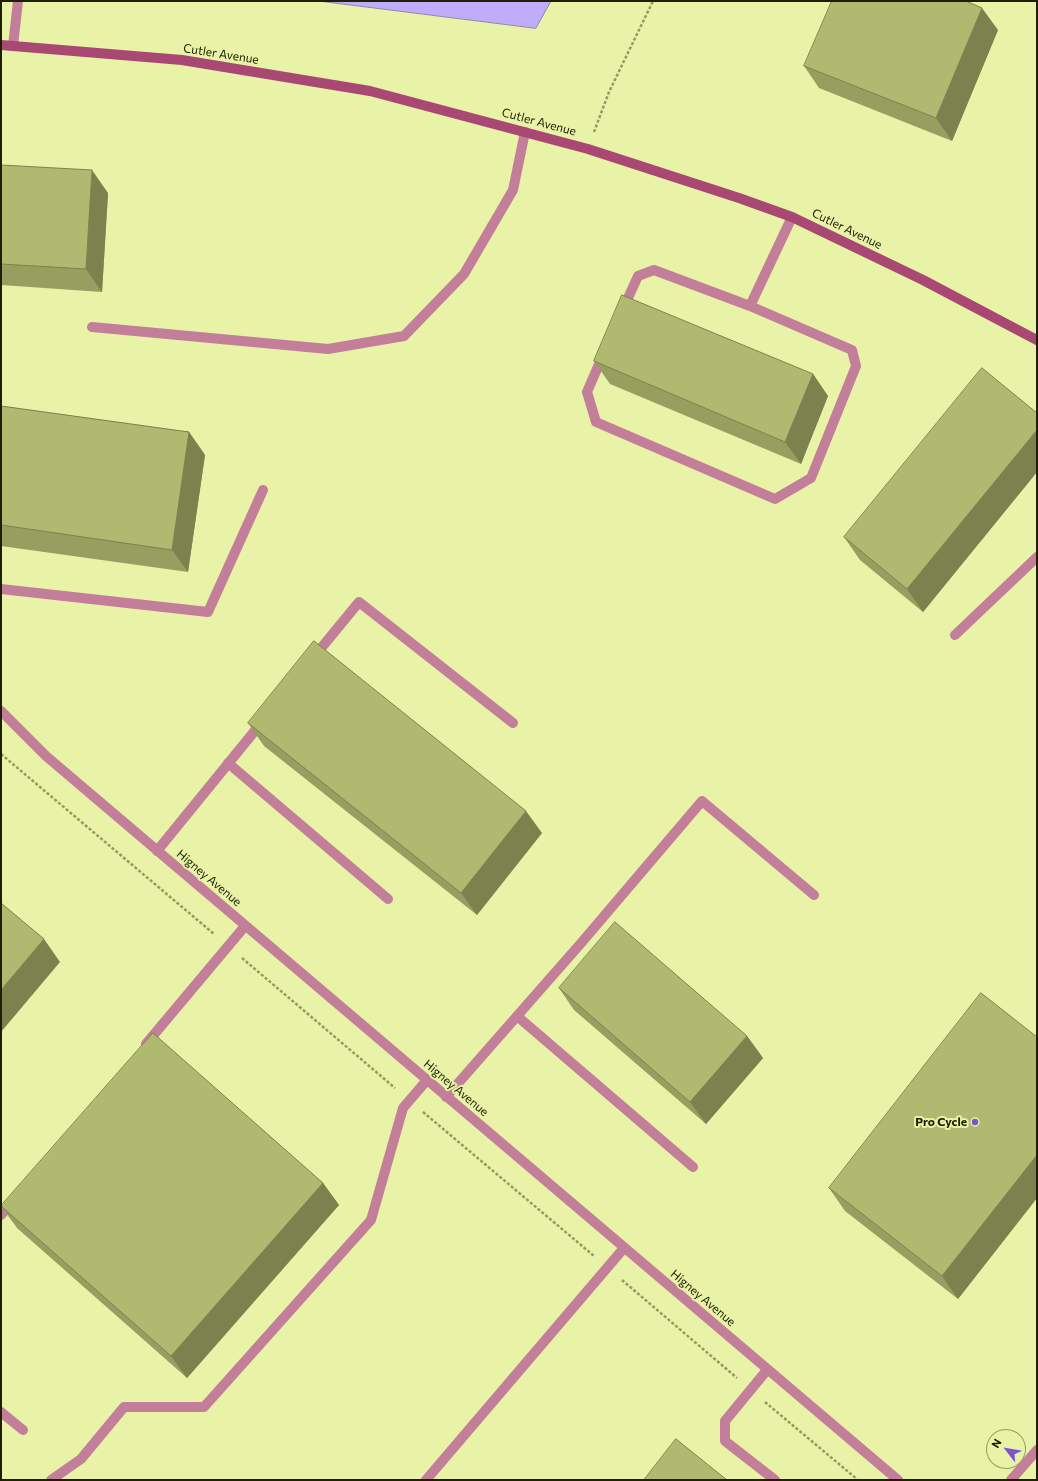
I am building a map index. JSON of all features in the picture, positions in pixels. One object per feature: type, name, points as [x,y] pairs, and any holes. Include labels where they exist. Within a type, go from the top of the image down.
[{"type":"street","points":[[14,46],[18,1]]},
{"type":"street","name":"Cutler Avenue","points":[[1,45],[182,60],[370,91],[588,149],[739,198],[792,217],[923,280],[1037,340]]},
{"type":"street","points":[[92,327],[328,349],[404,336],[464,274],[513,190],[525,132]]},
{"type":"street","points":[[750,306],[792,217]]},
{"type":"street","points":[[606,348],[587,392],[596,422],[776,499],[811,478],[856,366],[852,350],[750,306],[654,270],[638,276],[619,320]]},
{"type":"street","points":[[1,589],[208,612],[264,490]]},
{"type":"street","points":[[954,635],[1037,557]]},
{"type":"street","points":[[309,664],[359,602],[512,723]]},
{"type":"street","name":"Higney Avenue","points":[[1,711],[46,756],[898,1480]]},
{"type":"street","points":[[157,851],[269,713]]},
{"type":"street","points":[[228,763],[388,899]]},
{"type":"street","points":[[446,1097],[582,942],[702,801],[814,895]]},
{"type":"street","points":[[137,1054],[245,926]]},
{"type":"street","points":[[517,1016],[693,1167]]},
{"type":"street","points":[[51,1480],[81,1459],[124,1407],[204,1407],[371,1220],[403,1108],[427,1080]]},
{"type":"street","points":[[1,1215],[21,1191]]},
{"type":"street","points":[[426,1480],[624,1248]]},
{"type":"street","points":[[767,1370],[725,1421],[725,1441],[775,1480]]},
{"type":"street","points":[[1,1412],[23,1430]]},
{"type":"street","points":[[1011,1480],[1033,1462],[1037,1450]]},
{"type":"path","points":[[588,149],[609,92],[653,1]]},
{"type":"path","points":[[1,754],[739,1380]]},
{"type":"path","points":[[763,1400],[858,1480]]},
{"type":"shaded area","points":[[319,1],[551,1],[536,28]]},
{"type":"building","points":[[832,1],[966,1],[982,8],[936,118],[804,66]]},
{"type":"building","points":[[1,165],[92,170],[86,269],[1,264]]},
{"type":"building","points":[[622,295],[813,374],[785,442],[594,361]]},
{"type":"building","points":[[982,368],[1037,413],[1037,430],[907,589],[844,537]]},
{"type":"building","points":[[1,406],[189,432],[172,550],[1,525]]},
{"type":"building","points":[[314,641],[526,811],[461,893],[248,723]]},
{"type":"building","points":[[1,903],[44,939],[1,990]]},
{"type":"building","points":[[615,922],[747,1036],[690,1102],[559,988]]},
{"type":"building","name":"Pro Cycle","points":[[981,993],[1037,1037],[1037,1155],[942,1276],[829,1188]]},
{"type":"building","points":[[153,1033],[323,1183],[171,1356],[1,1206]]},
{"type":"building","points":[[676,1439],[727,1480],[644,1480]]},
{"type":"place","name":"Pro Cycle","points":[[975,1122]]}]
